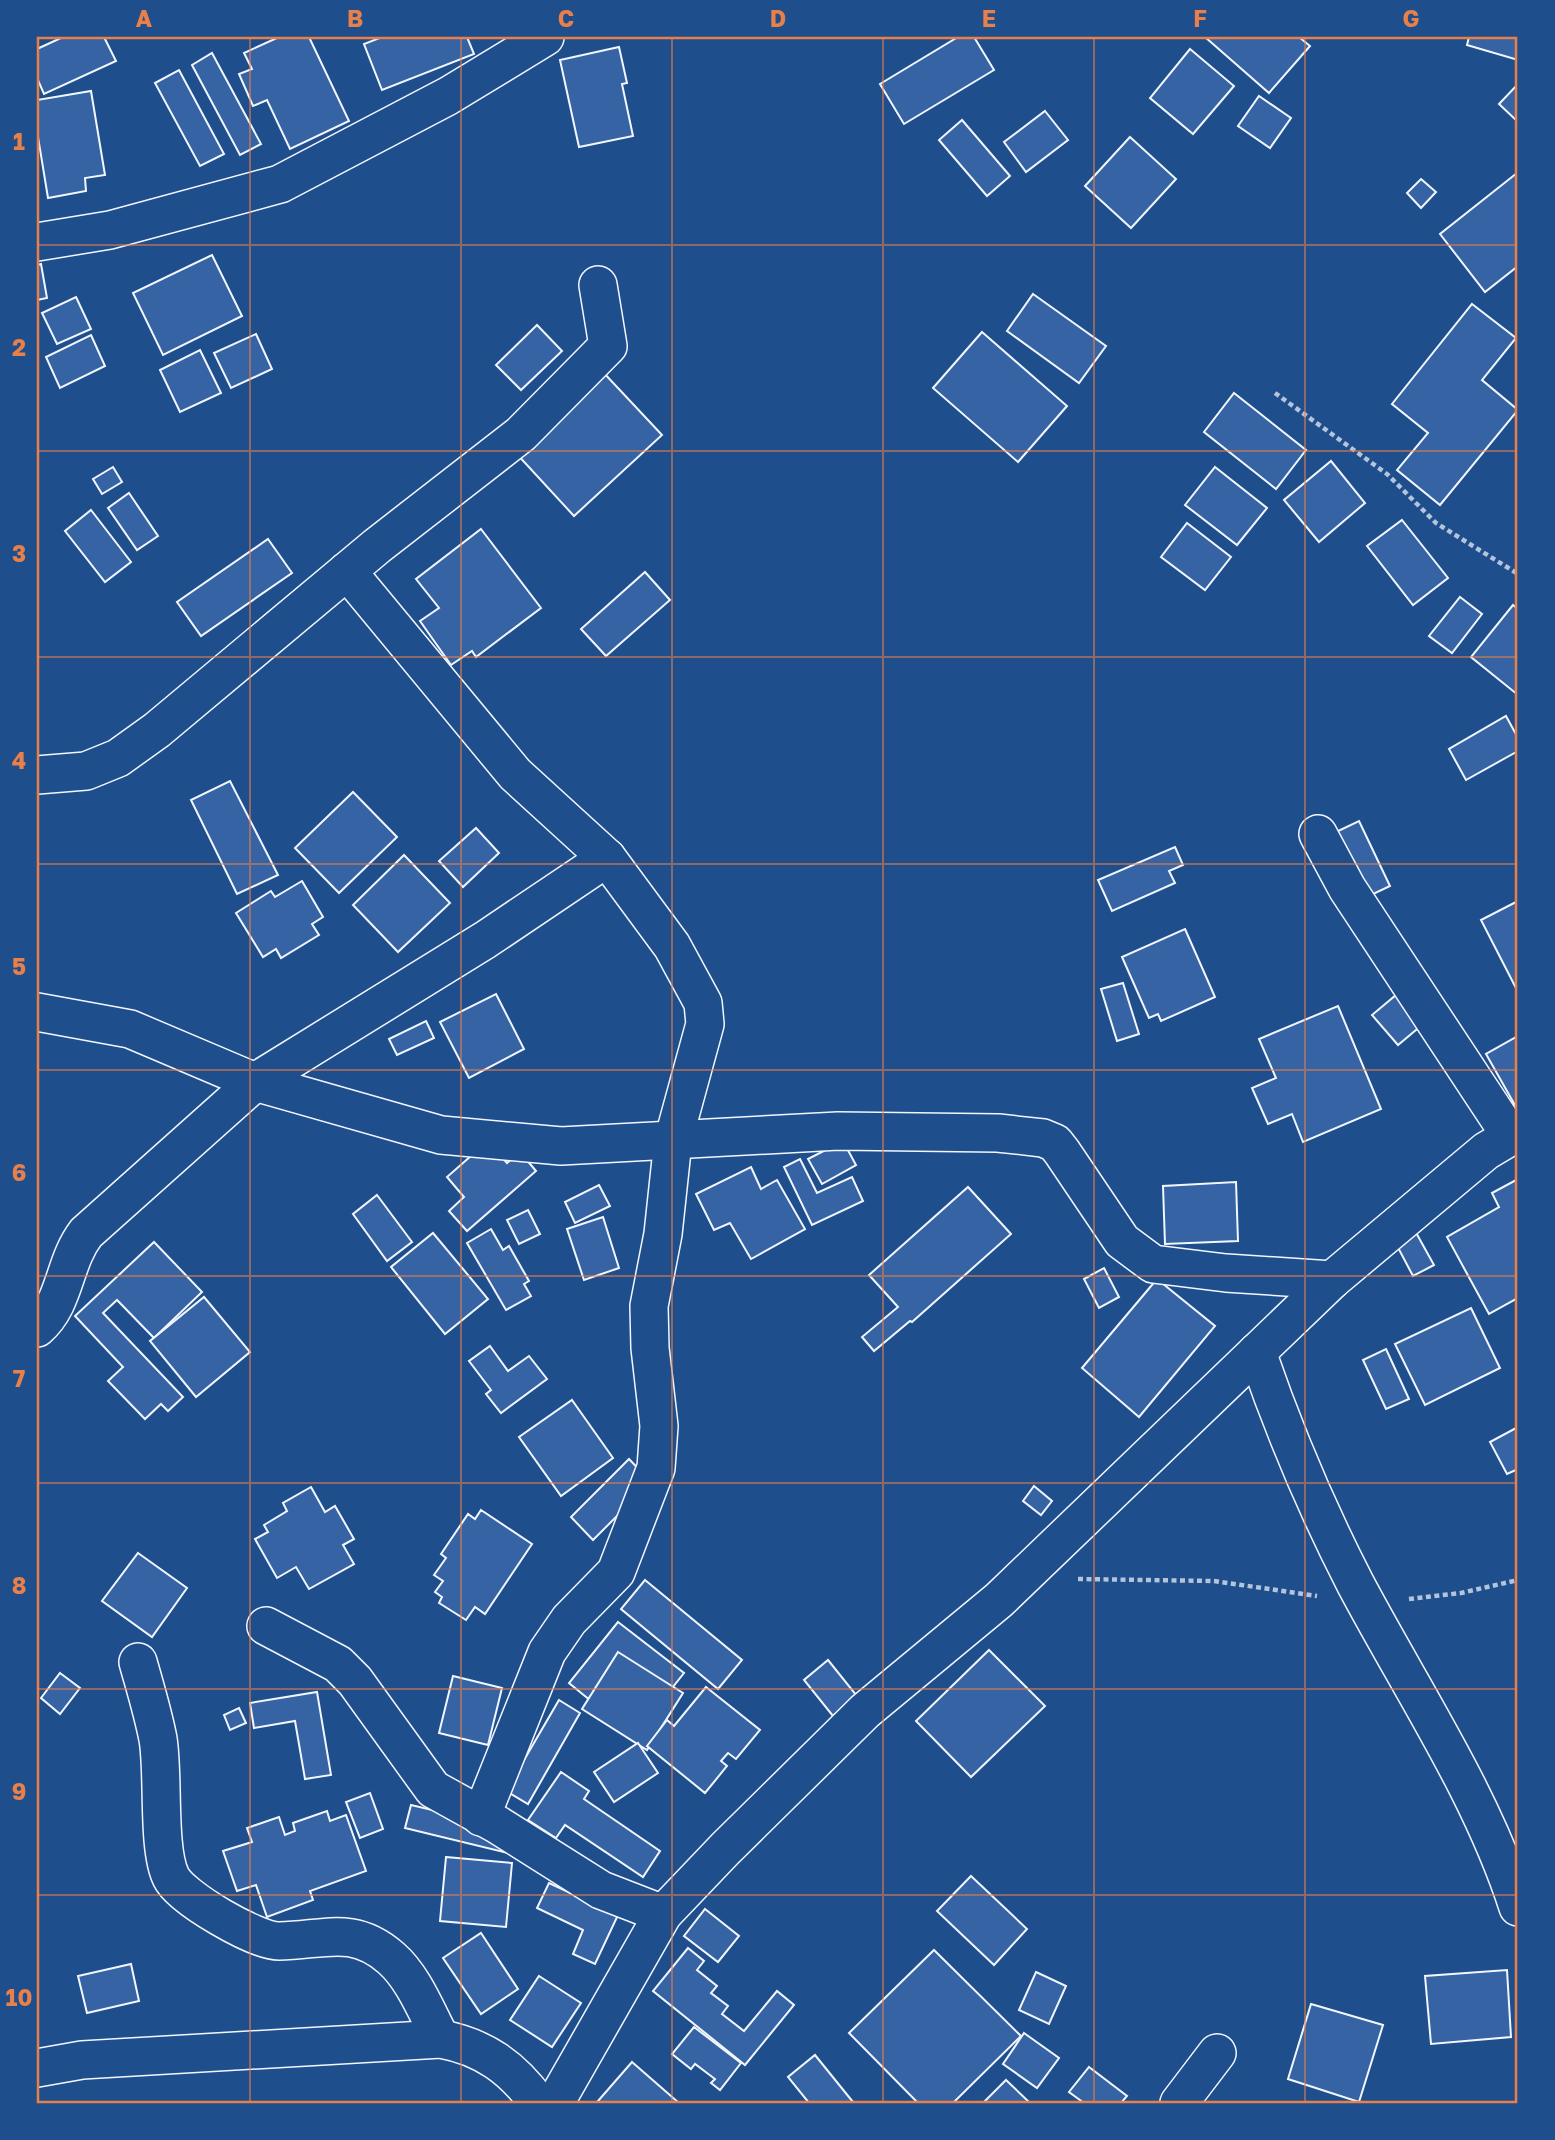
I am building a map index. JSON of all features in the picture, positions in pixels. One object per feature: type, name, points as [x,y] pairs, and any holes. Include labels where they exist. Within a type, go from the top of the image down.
[{"type":"street","points":[[37,242],[110,230],[279,184],[437,102],[529,40]]},
{"type":"street","points":[[37,775],[86,771],[118,758],[198,698],[347,571],[521,434],[604,354],[609,338],[598,285]]},
{"type":"street","points":[[347,571],[515,774],[607,858],[673,946],[703,1003],[705,1024],[673,1141],[663,1234],[649,1306],[649,1348],[659,1426],[656,1468],[616,1572],[569,1620],[547,1652],[481,1817]]},
{"type":"street","points":[[555,2103],[663,1914],[865,1711],[1021,1578],[1332,1280],[1475,1160],[1514,1133],[1348,888],[1318,834]]},
{"type":"street","points":[[37,1328],[49,1317],[57,1304],[70,1259],[86,1233],[255,1082],[485,940],[607,858]]},
{"type":"street","points":[[37,1012],[130,1029],[255,1082],[441,1135],[561,1146],[838,1131],[998,1133],[1043,1138],[1055,1143],[1069,1161],[1122,1241],[1153,1264],[1226,1273],[1332,1280]]},
{"type":"street","points":[[1257,1352],[1273,1397],[1330,1531],[1476,1808],[1505,1868],[1518,1907]]},
{"type":"street","points":[[266,1626],[338,1664],[355,1681],[433,1789],[601,1890],[663,1914]]},
{"type":"street","points":[[138,1662],[158,1740],[167,1867],[179,1888],[256,1935],[278,1941],[341,1935],[363,1941],[391,1958],[411,1983],[441,2039]]},
{"type":"street","points":[[37,2068],[82,2060],[441,2039],[465,2043],[506,2066],[522,2080],[538,2103]]},
{"type":"street","points":[[1179,2103],[1217,2053]]},
{"type":"path","points":[[1275,393],[1387,474],[1436,523],[1518,574]]},
{"type":"path","points":[[1021,1578],[1213,1581],[1366,1603],[1461,1593],[1518,1580]]},
{"type":"building","points":[[63,37],[104,37],[116,61],[44,94],[37,78],[37,49]]},
{"type":"building","points":[[279,37],[309,37],[349,121],[290,149],[267,100],[253,106],[239,74],[252,69],[244,53]]},
{"type":"building","points":[[382,37],[467,37],[474,54],[382,90],[364,44]]},
{"type":"building","points":[[958,37],[974,37],[994,70],[904,124],[880,84]]},
{"type":"building","points":[[1205,37],[1299,37],[1310,46],[1269,93]]},
{"type":"building","points":[[1469,37],[1518,37],[1518,60],[1467,45]]},
{"type":"building","points":[[619,47],[627,83],[622,84],[633,136],[579,147],[560,60]]},
{"type":"building","points":[[1190,49],[1234,86],[1193,134],[1150,98]]},
{"type":"building","points":[[212,53],[261,144],[240,155],[192,65]]},
{"type":"building","points":[[179,70],[224,154],[200,166],[155,83]]},
{"type":"building","points":[[1518,84],[1518,122],[1499,104]]},
{"type":"building","points":[[91,91],[105,175],[85,178],[86,191],[48,198],[37,131],[37,100]]},
{"type":"building","points":[[1259,96],[1291,118],[1270,148],[1238,126]]},
{"type":"building","points":[[1045,111],[1068,140],[1026,172],[1004,142]]},
{"type":"building","points":[[962,120],[1010,176],[987,196],[939,140]]},
{"type":"building","points":[[1130,137],[1176,179],[1131,228],[1085,186]]},
{"type":"building","points":[[1517,173],[1518,266],[1485,292],[1440,234]]},
{"type":"building","points":[[1421,179],[1436,192],[1421,208],[1407,193]]},
{"type":"building","points":[[212,255],[242,316],[163,355],[133,293]]},
{"type":"building","points":[[41,264],[47,298],[37,300],[37,265]]},
{"type":"building","points":[[1033,294],[1106,346],[1079,383],[1007,331]]},
{"type":"building","points":[[76,297],[91,329],[57,344],[42,313]]},
{"type":"building","points":[[1472,304],[1516,338],[1482,380],[1518,410],[1440,505],[1397,470],[1428,433],[1392,404]]},
{"type":"building","points":[[537,325],[562,351],[521,390],[496,365]]},
{"type":"building","points":[[982,332],[1067,406],[1018,462],[933,388]]},
{"type":"building","points":[[256,334],[272,369],[231,388],[214,353]]},
{"type":"building","points":[[91,335],[105,366],[60,388],[46,357]]},
{"type":"building","points":[[200,350],[221,393],[180,412],[160,370]]},
{"type":"building","points":[[602,371],[662,435],[574,516],[515,452]]},
{"type":"building","points":[[1234,393],[1306,450],[1276,489],[1204,432]]},
{"type":"building","points":[[1331,461],[1365,503],[1319,542],[1284,500]]},
{"type":"building","points":[[113,467],[122,482],[102,494],[93,479]]},
{"type":"building","points":[[1215,467],[1267,508],[1237,545],[1185,505]]},
{"type":"building","points":[[129,493],[158,536],[137,550],[108,508]]},
{"type":"building","points":[[91,510],[131,562],[105,582],[65,531]]},
{"type":"building","points":[[1402,520],[1448,578],[1413,605],[1367,546]]},
{"type":"building","points":[[1187,523],[1231,557],[1205,590],[1161,557]]},
{"type":"building","points":[[481,529],[541,608],[476,657],[472,651],[451,665],[420,621],[439,608],[416,579]]},
{"type":"building","points":[[268,539],[292,573],[201,636],[177,602]]},
{"type":"building","points":[[645,572],[670,600],[606,656],[581,629]]},
{"type":"building","points":[[1460,597],[1482,614],[1452,653],[1429,636]]},
{"type":"building","points":[[1513,605],[1518,609],[1518,695],[1471,657]]},
{"type":"building","points":[[1506,716],[1518,738],[1518,751],[1466,780],[1449,749]]},
{"type":"building","points":[[230,781],[278,875],[237,894],[191,800]]},
{"type":"building","points":[[353,792],[397,837],[339,893],[295,848]]},
{"type":"building","points":[[1359,821],[1390,886],[1367,897],[1336,832]]},
{"type":"building","points":[[476,828],[499,853],[463,887],[439,861]]},
{"type":"building","points":[[1175,847],[1183,865],[1169,871],[1175,883],[1112,911],[1098,880]]},
{"type":"building","points":[[404,855],[450,903],[398,952],[353,905]]},
{"type":"building","points":[[302,881],[323,917],[312,924],[319,935],[281,958],[276,949],[263,957],[236,913],[271,891],[275,897]]},
{"type":"building","points":[[1518,901],[1518,992],[1481,920]]},
{"type":"building","points":[[1185,929],[1215,997],[1161,1021],[1158,1014],[1149,1018],[1122,957]]},
{"type":"building","points":[[1123,983],[1139,1034],[1117,1041],[1101,989]]},
{"type":"building","points":[[496,994],[524,1049],[469,1078],[440,1022]]},
{"type":"building","points":[[1396,995],[1422,1025],[1398,1045],[1372,1015]]},
{"type":"building","points":[[1338,1006],[1381,1109],[1303,1142],[1292,1114],[1268,1124],[1252,1088],[1276,1078],[1259,1039]]},
{"type":"building","points":[[426,1021],[434,1038],[397,1055],[389,1039]]},
{"type":"building","points":[[1518,1036],[1518,1105],[1516,1107],[1486,1054]]},
{"type":"building","points":[[488,1141],[507,1163],[520,1152],[536,1171],[467,1231],[449,1211],[464,1197],[447,1177]]},
{"type":"building","points":[[843,1141],[856,1165],[822,1184],[808,1159]]},
{"type":"building","points":[[800,1159],[817,1193],[852,1177],[863,1201],[812,1225],[784,1167]]},
{"type":"building","points":[[751,1167],[761,1189],[777,1180],[805,1229],[751,1259],[730,1223],[714,1230],[696,1194]]},
{"type":"building","points":[[1518,1179],[1518,1298],[1489,1314],[1447,1237],[1499,1207],[1492,1193]]},
{"type":"building","points":[[1236,1182],[1238,1241],[1165,1244],[1163,1186]]},
{"type":"building","points":[[599,1185],[610,1206],[575,1223],[565,1202]]},
{"type":"building","points":[[968,1187],[1011,1234],[912,1322],[874,1351],[862,1337],[898,1307],[869,1275]]},
{"type":"building","points":[[377,1195],[412,1242],[387,1261],[353,1214]]},
{"type":"building","points":[[528,1210],[540,1234],[519,1244],[507,1220]]},
{"type":"building","points":[[603,1217],[619,1268],[584,1280],[567,1229]]},
{"type":"building","points":[[491,1229],[503,1250],[509,1246],[529,1281],[524,1284],[531,1296],[506,1310],[467,1243]]},
{"type":"building","points":[[1414,1229],[1434,1265],[1413,1276],[1394,1240]]},
{"type":"building","points":[[433,1233],[488,1299],[445,1334],[391,1267]]},
{"type":"building","points":[[154,1242],[202,1292],[154,1338],[117,1300],[103,1313],[183,1397],[168,1411],[161,1404],[145,1419],[108,1381],[123,1367],[75,1316]]},
{"type":"building","points":[[1104,1268],[1119,1297],[1099,1308],[1084,1279]]},
{"type":"building","points":[[1157,1279],[1215,1326],[1139,1417],[1082,1368]]},
{"type":"building","points":[[204,1297],[250,1352],[196,1397],[150,1341]]},
{"type":"building","points":[[1471,1308],[1500,1368],[1425,1405],[1395,1344]]},
{"type":"building","points":[[490,1346],[508,1371],[529,1356],[547,1379],[501,1413],[486,1394],[491,1390],[469,1361]]},
{"type":"building","points":[[1386,1349],[1409,1399],[1386,1409],[1363,1360]]},
{"type":"building","points":[[572,1400],[613,1458],[561,1496],[519,1437]]},
{"type":"building","points":[[1518,1427],[1518,1469],[1507,1474],[1490,1442]]},
{"type":"building","points":[[629,1459],[651,1482],[593,1540],[571,1517]]},
{"type":"building","points":[[1034,1486],[1052,1501],[1041,1515],[1023,1501]]},
{"type":"building","points":[[311,1487],[325,1512],[335,1506],[354,1539],[343,1545],[354,1564],[309,1589],[296,1567],[277,1578],[255,1539],[268,1532],[264,1525],[287,1511],[283,1503]]},
{"type":"building","points":[[481,1510],[532,1544],[485,1614],[475,1607],[466,1620],[439,1603],[442,1597],[435,1592],[443,1581],[434,1575],[446,1558],[441,1554],[468,1514],[475,1519]]},
{"type":"building","points":[[138,1553],[187,1588],[152,1637],[102,1601]]},
{"type":"building","points":[[645,1580],[742,1660],[718,1689],[621,1609]]},
{"type":"building","points":[[618,1622],[684,1673],[640,1728],[609,1703],[602,1710],[569,1683]]},
{"type":"building","points":[[989,1650],[1045,1706],[971,1777],[916,1721]]},
{"type":"building","points":[[618,1652],[683,1693],[647,1750],[582,1709]]},
{"type":"building","points":[[828,1660],[857,1696],[833,1716],[804,1680]]},
{"type":"building","points":[[60,1673],[80,1688],[60,1714],[41,1698]]},
{"type":"building","points":[[453,1676],[502,1688],[488,1745],[439,1733]]},
{"type":"building","points":[[706,1687],[760,1730],[736,1759],[728,1753],[721,1761],[727,1766],[705,1793],[647,1746],[667,1720],[674,1726]]},
{"type":"building","points":[[317,1692],[331,1775],[305,1779],[295,1721],[254,1728],[250,1703]]},
{"type":"building","points":[[559,1700],[580,1713],[528,1804],[506,1791]]},
{"type":"building","points":[[239,1708],[246,1723],[230,1730],[224,1715]]},
{"type":"building","points":[[638,1743],[658,1773],[614,1802],[594,1772]]},
{"type":"building","points":[[561,1772],[589,1791],[584,1799],[660,1851],[643,1877],[565,1825],[556,1838],[528,1820]]},
{"type":"building","points":[[370,1793],[383,1829],[360,1838],[346,1802]]},
{"type":"building","points":[[411,1805],[543,1836],[537,1860],[405,1828]]},
{"type":"building","points":[[327,1811],[330,1821],[346,1815],[366,1871],[310,1891],[313,1900],[267,1917],[256,1885],[237,1891],[223,1851],[252,1842],[247,1828],[279,1817],[285,1835],[295,1831],[293,1823]]},
{"type":"building","points":[[446,1857],[512,1863],[506,1927],[440,1921]]},
{"type":"building","points":[[971,1876],[1027,1929],[994,1965],[937,1911]]},
{"type":"building","points":[[549,1883],[618,1915],[595,1964],[573,1954],[583,1930],[537,1908]]},
{"type":"building","points":[[705,1909],[739,1936],[718,1962],[684,1936]]},
{"type":"building","points":[[481,1933],[518,1989],[481,2014],[443,1958]]},
{"type":"building","points":[[688,1948],[704,1961],[697,1970],[717,1986],[711,1993],[728,2006],[722,2014],[744,2031],[777,1991],[794,2005],[745,2065],[653,1991]]},
{"type":"building","points":[[934,1950],[1021,2036],[953,2103],[918,2103],[849,2033]]},
{"type":"building","points":[[131,1964],[139,2001],[87,2013],[78,1976]]},
{"type":"building","points":[[1507,1970],[1511,2037],[1431,2044],[1425,1976]]},
{"type":"building","points":[[1036,1972],[1066,1986],[1049,2024],[1019,2010]]},
{"type":"building","points":[[539,1976],[581,2003],[552,2047],[510,2020]]},
{"type":"building","points":[[1311,2004],[1383,2025],[1359,2102],[1288,2079]]},
{"type":"building","points":[[694,2027],[741,2063],[720,2090],[711,2083],[715,2079],[695,2064],[691,2069],[672,2054]]},
{"type":"building","points":[[1024,2033],[1059,2058],[1037,2088],[1003,2064]]},
{"type":"building","points":[[815,2055],[853,2102],[809,2103],[788,2077]]},
{"type":"building","points":[[632,2062],[679,2103],[598,2101]]},
{"type":"building","points":[[1089,2067],[1127,2096],[1121,2103],[1084,2103],[1069,2092]]},
{"type":"building","points":[[1006,2080],[1029,2102],[983,2103]]}]
